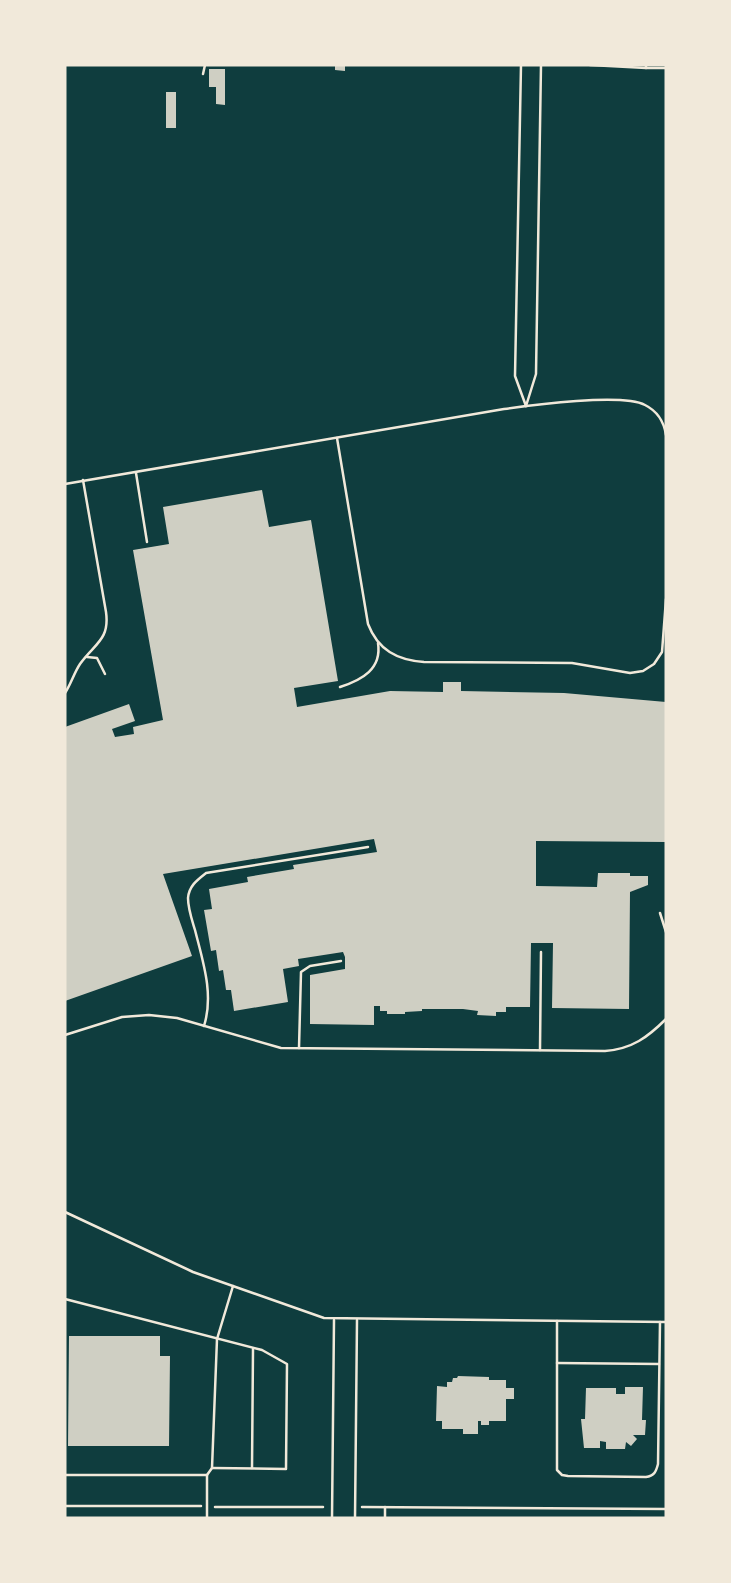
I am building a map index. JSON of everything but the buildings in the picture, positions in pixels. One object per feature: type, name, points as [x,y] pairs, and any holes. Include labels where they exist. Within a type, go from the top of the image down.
[{"type":"lane","points":[[203,74],[205,65]]},
{"type":"lane","points":[[520,65],[515,376],[526,406]]},
{"type":"lane","points":[[526,406],[536,374],[541,65]]},
{"type":"lane","points":[[590,65],[666,68]]},
{"type":"lane","points":[[65,484],[526,406],[573,402],[635,401],[645,405],[661,419],[666,435]]},
{"type":"lane","points":[[337,438],[368,624],[380,653],[369,674],[341,687]]},
{"type":"lane","points":[[135,471],[147,542]]},
{"type":"lane","points":[[65,693],[85,657],[105,634],[107,619],[83,480]]},
{"type":"lane","points":[[378,643],[394,656],[412,661],[572,663],[637,673],[654,664],[662,652],[666,599]]},
{"type":"lane","points":[[85,657],[97,658],[105,674]]},
{"type":"lane","points":[[204,1026],[209,1011],[209,997],[188,895],[195,881],[206,873],[368,846]]},
{"type":"lane","points":[[660,914],[666,932]]},
{"type":"lane","points":[[540,1050],[541,952]]},
{"type":"lane","points":[[299,1048],[301,972],[310,966],[341,961]]},
{"type":"lane","points":[[65,1035],[137,1014],[164,1016],[274,1047],[606,1051],[627,1047],[648,1036],[666,1019]]},
{"type":"lane","points":[[65,1212],[193,1272],[334,1320],[666,1322]]},
{"type":"lane","points":[[207,1518],[207,1475],[212,1468],[217,1339],[233,1286]]},
{"type":"lane","points":[[65,1299],[262,1350],[286,1364],[286,1469],[212,1468]]},
{"type":"lane","points":[[332,1518],[334,1320]]},
{"type":"lane","points":[[355,1518],[357,1320]]},
{"type":"lane","points":[[557,1321],[556,1463],[562,1475],[646,1477],[656,1472],[660,1322]]},
{"type":"lane","points":[[252,1468],[254,1348]]},
{"type":"lane","points":[[557,1363],[659,1364]]},
{"type":"lane","points":[[65,1475],[207,1475]]},
{"type":"path","points":[[65,1506],[331,1507]]},
{"type":"path","points":[[356,1507],[666,1509]]},
{"type":"path","points":[[385,1507],[385,1518]]}]
